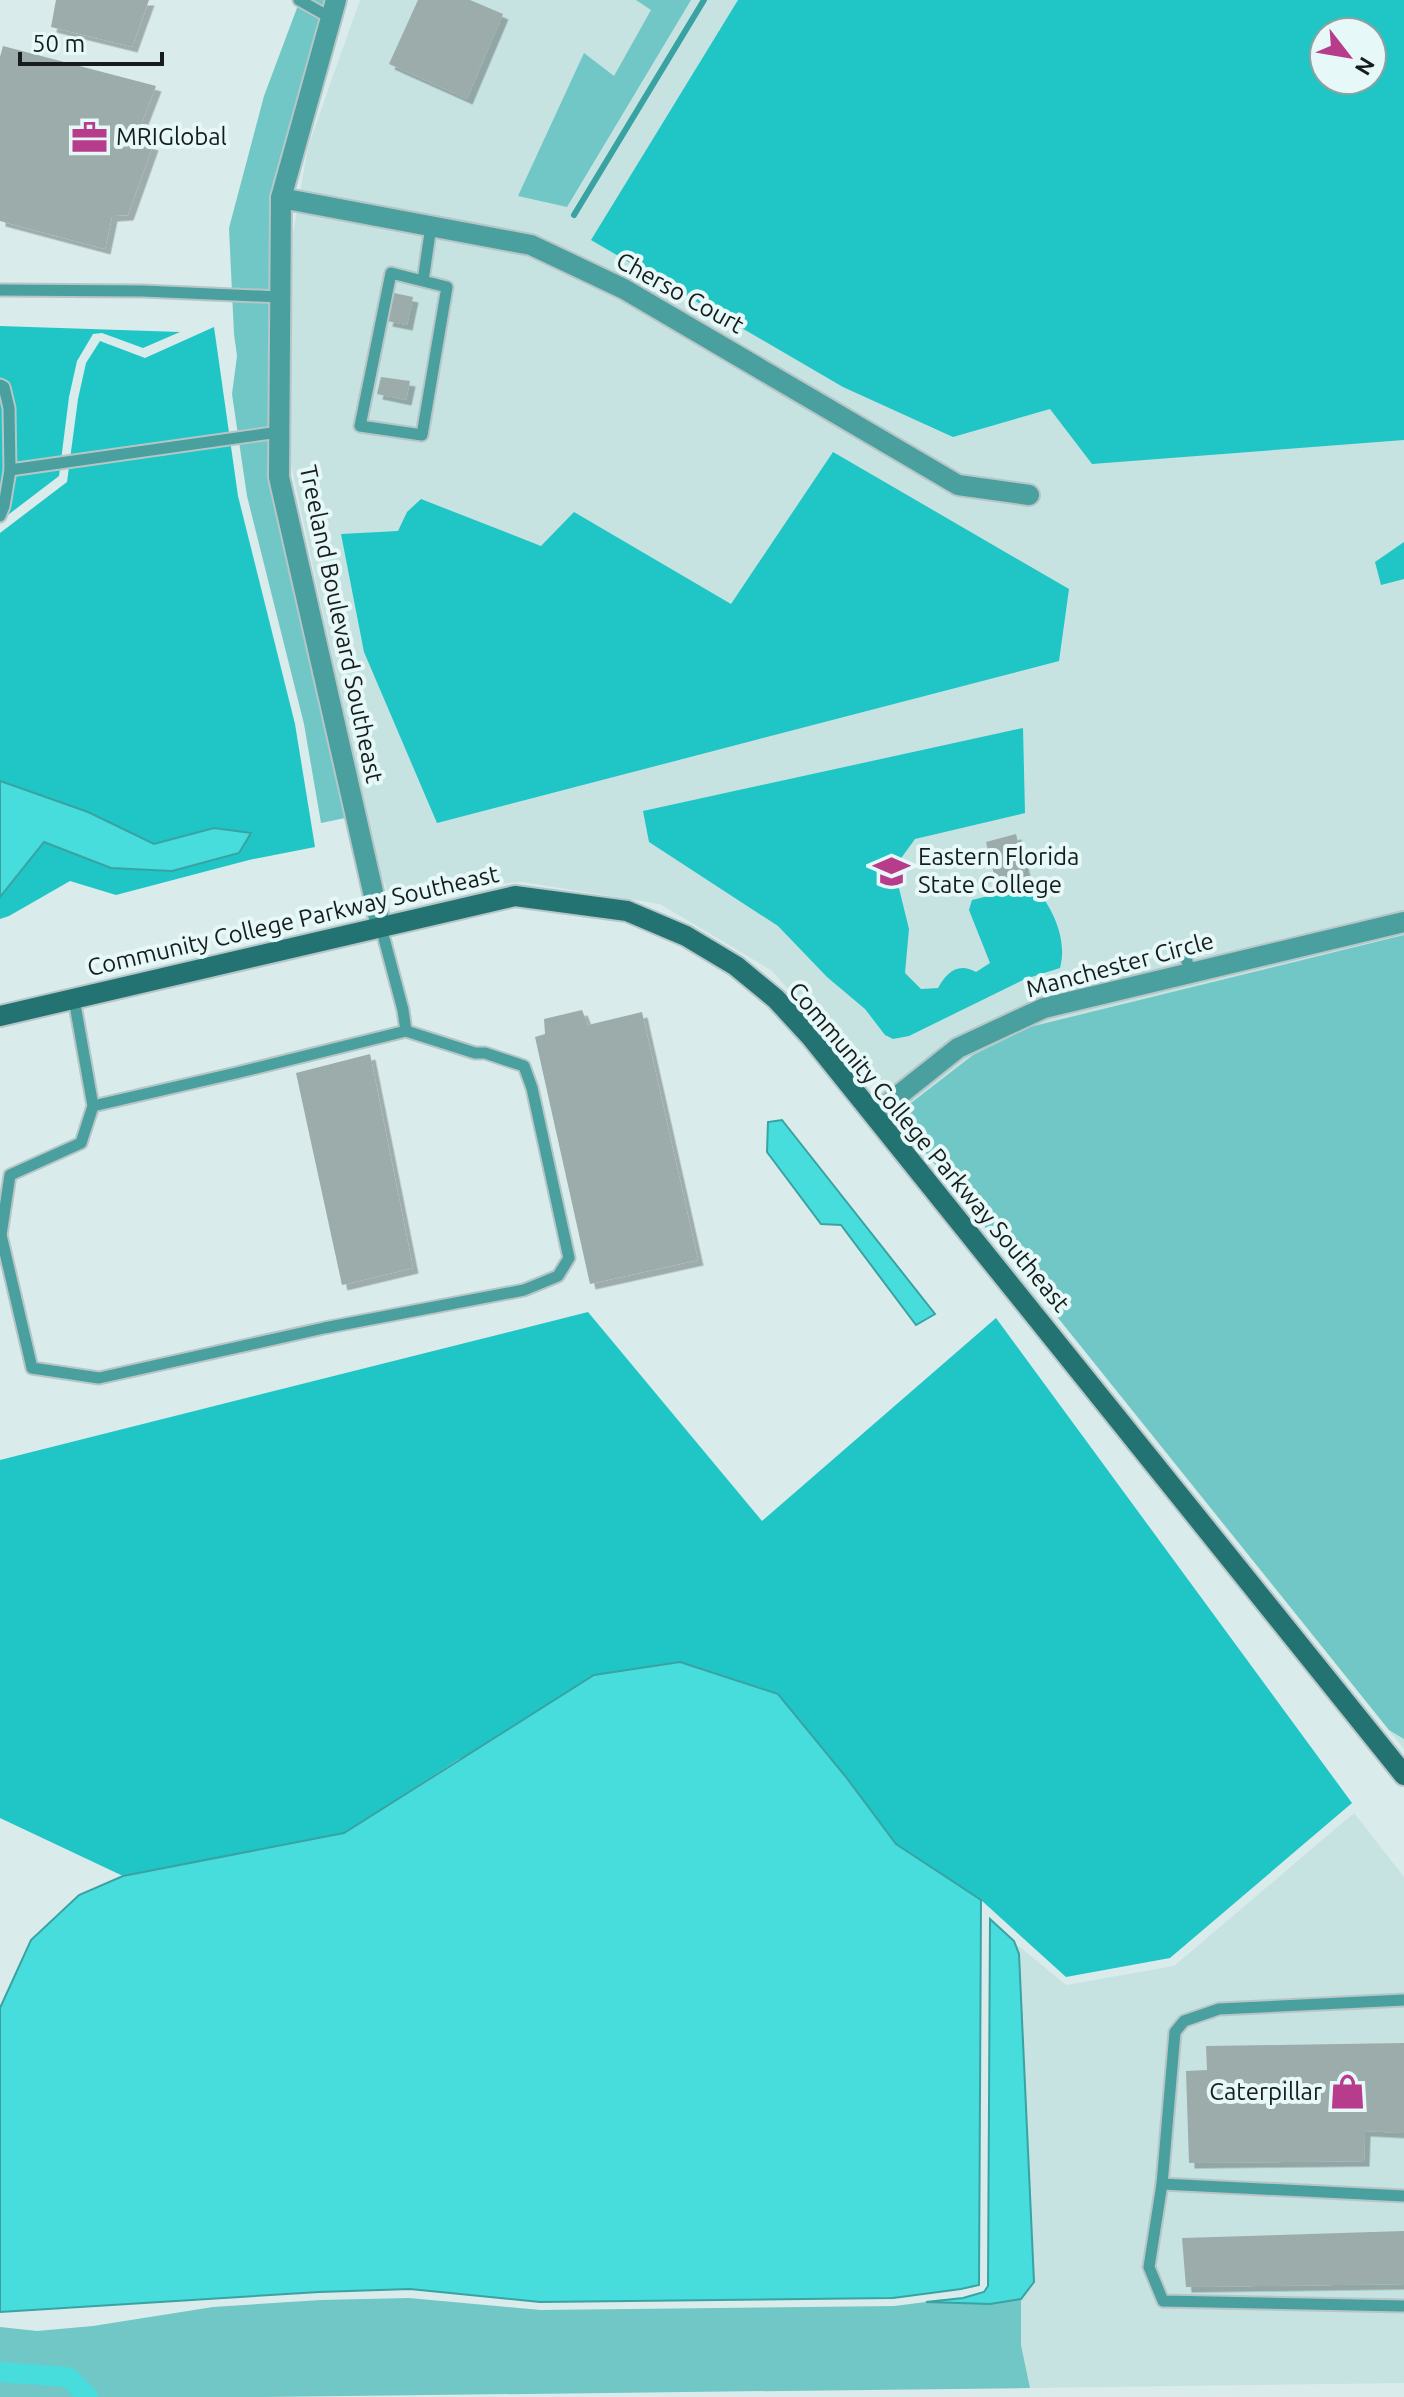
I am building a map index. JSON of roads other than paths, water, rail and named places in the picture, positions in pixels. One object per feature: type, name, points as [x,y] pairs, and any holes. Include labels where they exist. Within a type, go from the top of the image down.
[{"type":"street","name":"Treeland Boulevard Southeast","points":[[334,9],[281,198],[279,477],[381,927]]},
{"type":"street","name":"Cherso Court","points":[[281,198],[531,245],[624,289],[958,485],[1029,495]]},
{"type":"street","name":"Community College Parkway Southeast","points":[[0,1016],[515,896],[627,911],[686,936],[736,966],[776,999],[875,1114],[1403,1771]]},
{"type":"street","name":"Manchester Circle","points":[[875,1114],[958,1048],[1044,1008],[1404,922]]},
{"type":"lane","points":[[299,0],[334,9]]},
{"type":"lane","points":[[423,281],[431,226]]},
{"type":"lane","points":[[391,273],[423,281],[447,287],[422,435],[360,426],[391,273]]},
{"type":"lane","points":[[0,290],[143,291],[280,297]]},
{"type":"lane","points":[[0,385],[4,387],[9,408],[10,470],[0,516]]},
{"type":"lane","points":[[10,470],[279,432]]},
{"type":"lane","points":[[381,927],[406,1031]]},
{"type":"lane","points":[[1184,950],[1190,973]]},
{"type":"lane","points":[[74,999],[93,1106],[81,1143],[10,1175],[1,1235],[32,1368],[99,1378],[324,1328],[524,1290],[558,1276],[569,1258],[532,1088],[524,1066],[485,1053],[475,1053],[406,1031],[93,1106]]},
{"type":"lane","points":[[1404,2000],[1219,2009],[1184,2021],[1175,2032],[1162,2184],[1149,2267],[1163,2301],[1404,2306]]},
{"type":"lane","points":[[1162,2184],[1404,2196]]},
{"type":"waterway","points":[[574,215],[704,0]]},
{"type":"waterway","points":[[0,2372],[68,2377],[88,2397]]},
{"type":"place","name":"MRIGlobal","points":[[90,137]]},
{"type":"place","name":"Eastern Florida State College","points":[[892,871]]},
{"type":"place","name":"Caterpillar","points":[[1348,2092]]}]
